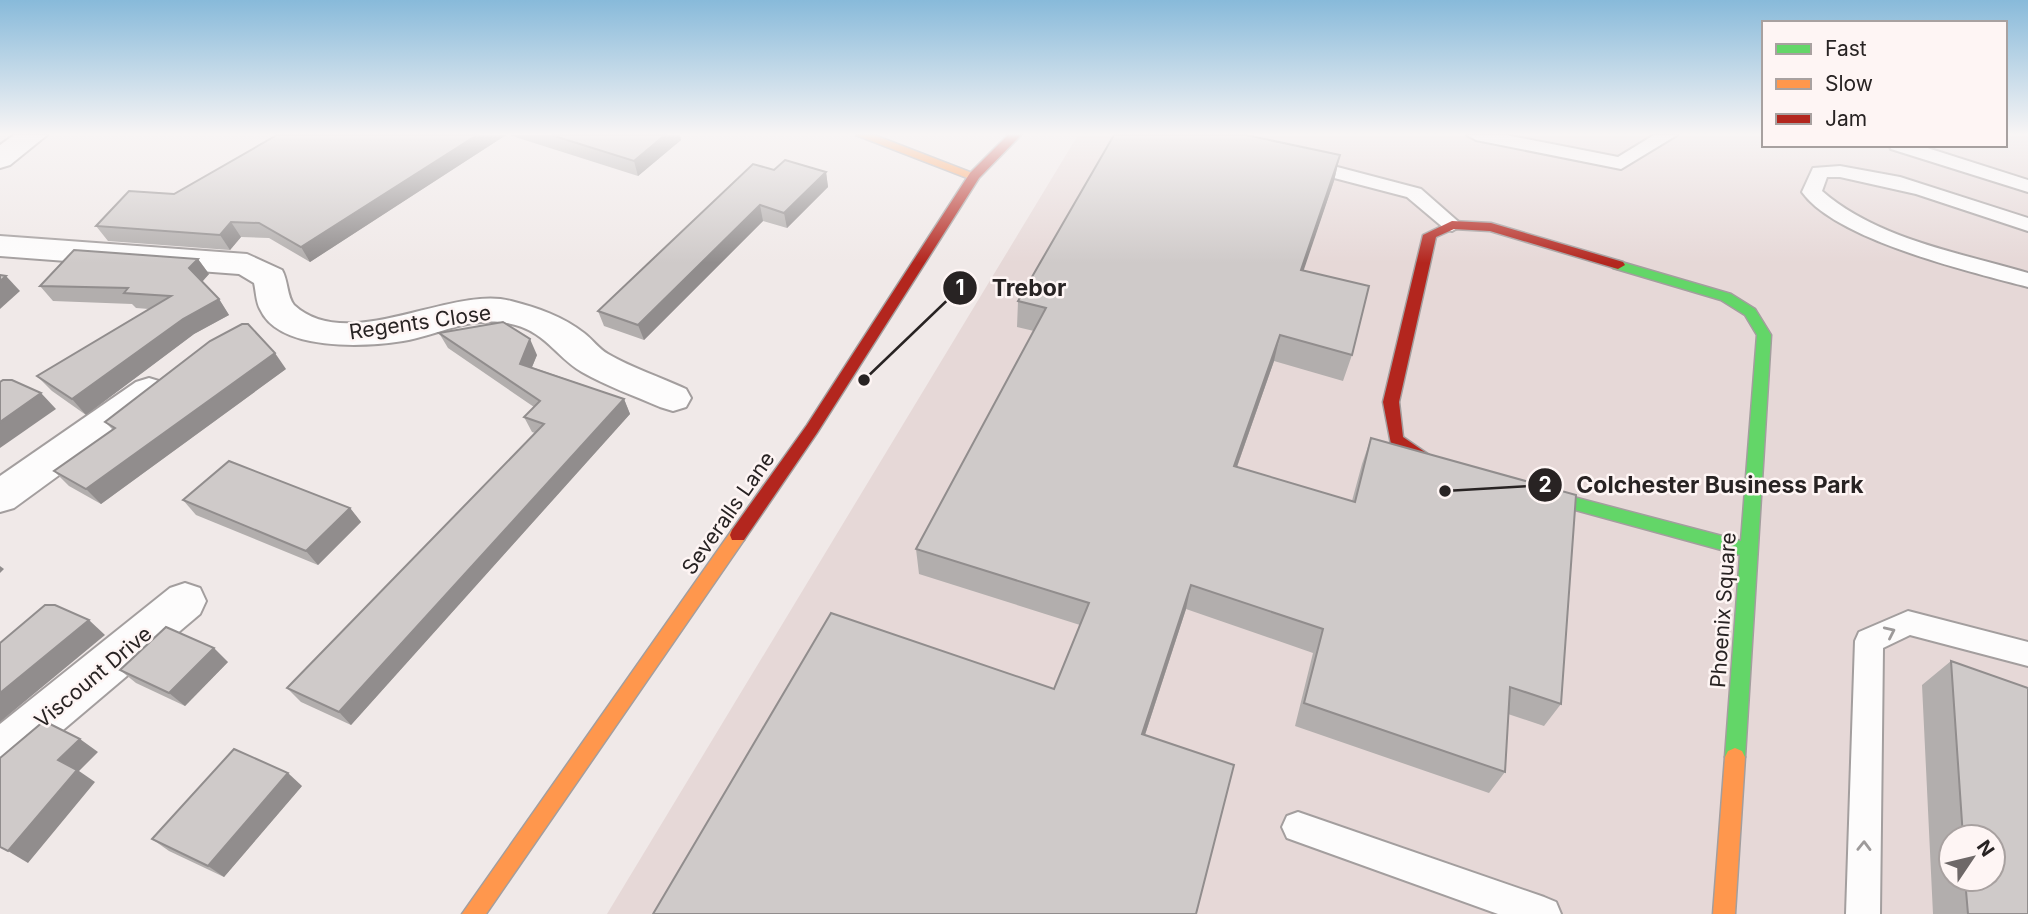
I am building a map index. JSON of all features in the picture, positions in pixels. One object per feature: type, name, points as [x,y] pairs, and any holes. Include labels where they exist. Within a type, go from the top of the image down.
[{"type":"street","name":"Severalls Lane","points":[[473,914],[812,429],[973,178]]},
{"type":"street","name":"Phoenix Square","points":[[1451,225],[1491,227],[1726,297],[1750,312],[1764,335],[1724,914]]},
{"type":"street","points":[[1451,225],[1430,235],[1391,402],[1396,440],[1430,464],[1470,475]]},
{"type":"street","points":[[0,246],[247,264],[270,278],[276,308],[242,327]]},
{"type":"street","name":"Regents Close","points":[[276,308],[305,329],[346,334],[404,329],[474,310],[507,311],[539,320],[571,341],[593,362],[673,398]]},
{"type":"street","points":[[0,497],[125,410],[177,370]]},
{"type":"street","points":[[1509,486],[1748,550]]},
{"type":"street","name":"Viscount Drive","points":[[0,753],[185,601]]},
{"type":"lane","points":[[1356,178],[1414,193],[1451,225]]},
{"type":"lane","points":[[1818,178],[1812,192],[1822,205],[1856,225],[2028,280]]},
{"type":"lane","points":[[1878,178],[2028,225]]},
{"type":"lane","points":[[2002,178],[2028,186]]},
{"type":"lane","points":[[1863,914],[1869,641],[1908,624],[2028,654]]},
{"type":"lane","points":[[1298,827],[1544,914]]},
{"type":"shaded area","points":[[1052,178],[2028,178],[2028,914],[607,914]]},
{"type":"building","points":[[203,178],[410,178],[301,247],[259,223],[231,222],[220,235],[96,226],[129,191],[174,194]]},
{"type":"building","points":[[739,178],[820,178],[784,213],[760,205],[638,325],[598,311]]},
{"type":"building","points":[[1089,178],[1332,178],[1301,270],[1369,286],[1352,355],[1280,335],[1234,466],[1355,502],[1371,438],[1576,495],[1561,704],[1510,687],[1505,772],[1304,703],[1323,629],[1191,585],[1142,734],[1234,765],[1196,914],[653,914],[831,613],[1054,689],[1089,603],[916,549],[1046,308],[1018,301]]},
{"type":"building","points":[[74,250],[198,259],[189,268],[219,299],[183,319],[72,399],[37,376],[171,296],[124,293],[128,288],[40,286]]},
{"type":"building","points":[[503,322],[530,339],[520,364],[624,399],[339,712],[287,688],[544,424],[524,417],[540,401],[439,333]]},
{"type":"building","points":[[242,324],[248,324],[275,353],[86,489],[54,471],[115,428],[105,422],[210,341]]},
{"type":"building","points":[[12,380],[41,393],[0,422],[0,382]]},
{"type":"building","points":[[229,461],[350,508],[306,551],[183,500]]},
{"type":"building","points":[[45,605],[55,605],[89,620],[0,693],[0,643]]},
{"type":"building","points":[[166,627],[214,648],[169,693],[120,670]]},
{"type":"building","points":[[1951,661],[2028,688],[2028,914],[1968,914],[1966,893],[2007,893],[2007,823],[1962,823]]},
{"type":"building","points":[[44,721],[80,739],[58,760],[77,770],[8,851],[0,847],[0,758]]},
{"type":"building","points":[[234,749],[288,773],[208,866],[152,839]]},
{"type":"traffic: fast","points":[[1618,265],[1726,297],[1750,312],[1764,335],[1735,757]]},
{"type":"traffic: fast","points":[[1524,490],[1748,550]]},
{"type":"traffic: slow","points":[[473,914],[738,535]]},
{"type":"traffic: slow","points":[[1724,914],[1735,757]]},
{"type":"traffic: jam","points":[[738,535],[812,429],[973,178]]},
{"type":"traffic: jam","points":[[1452,470],[1430,464],[1396,440],[1391,402],[1430,235],[1452,225],[1491,227],[1618,265]]},
{"type":"place","name":"Trebor","points":[[864,380]]},
{"type":"place","name":"Colchester Business Park","points":[[1445,491]]}]
